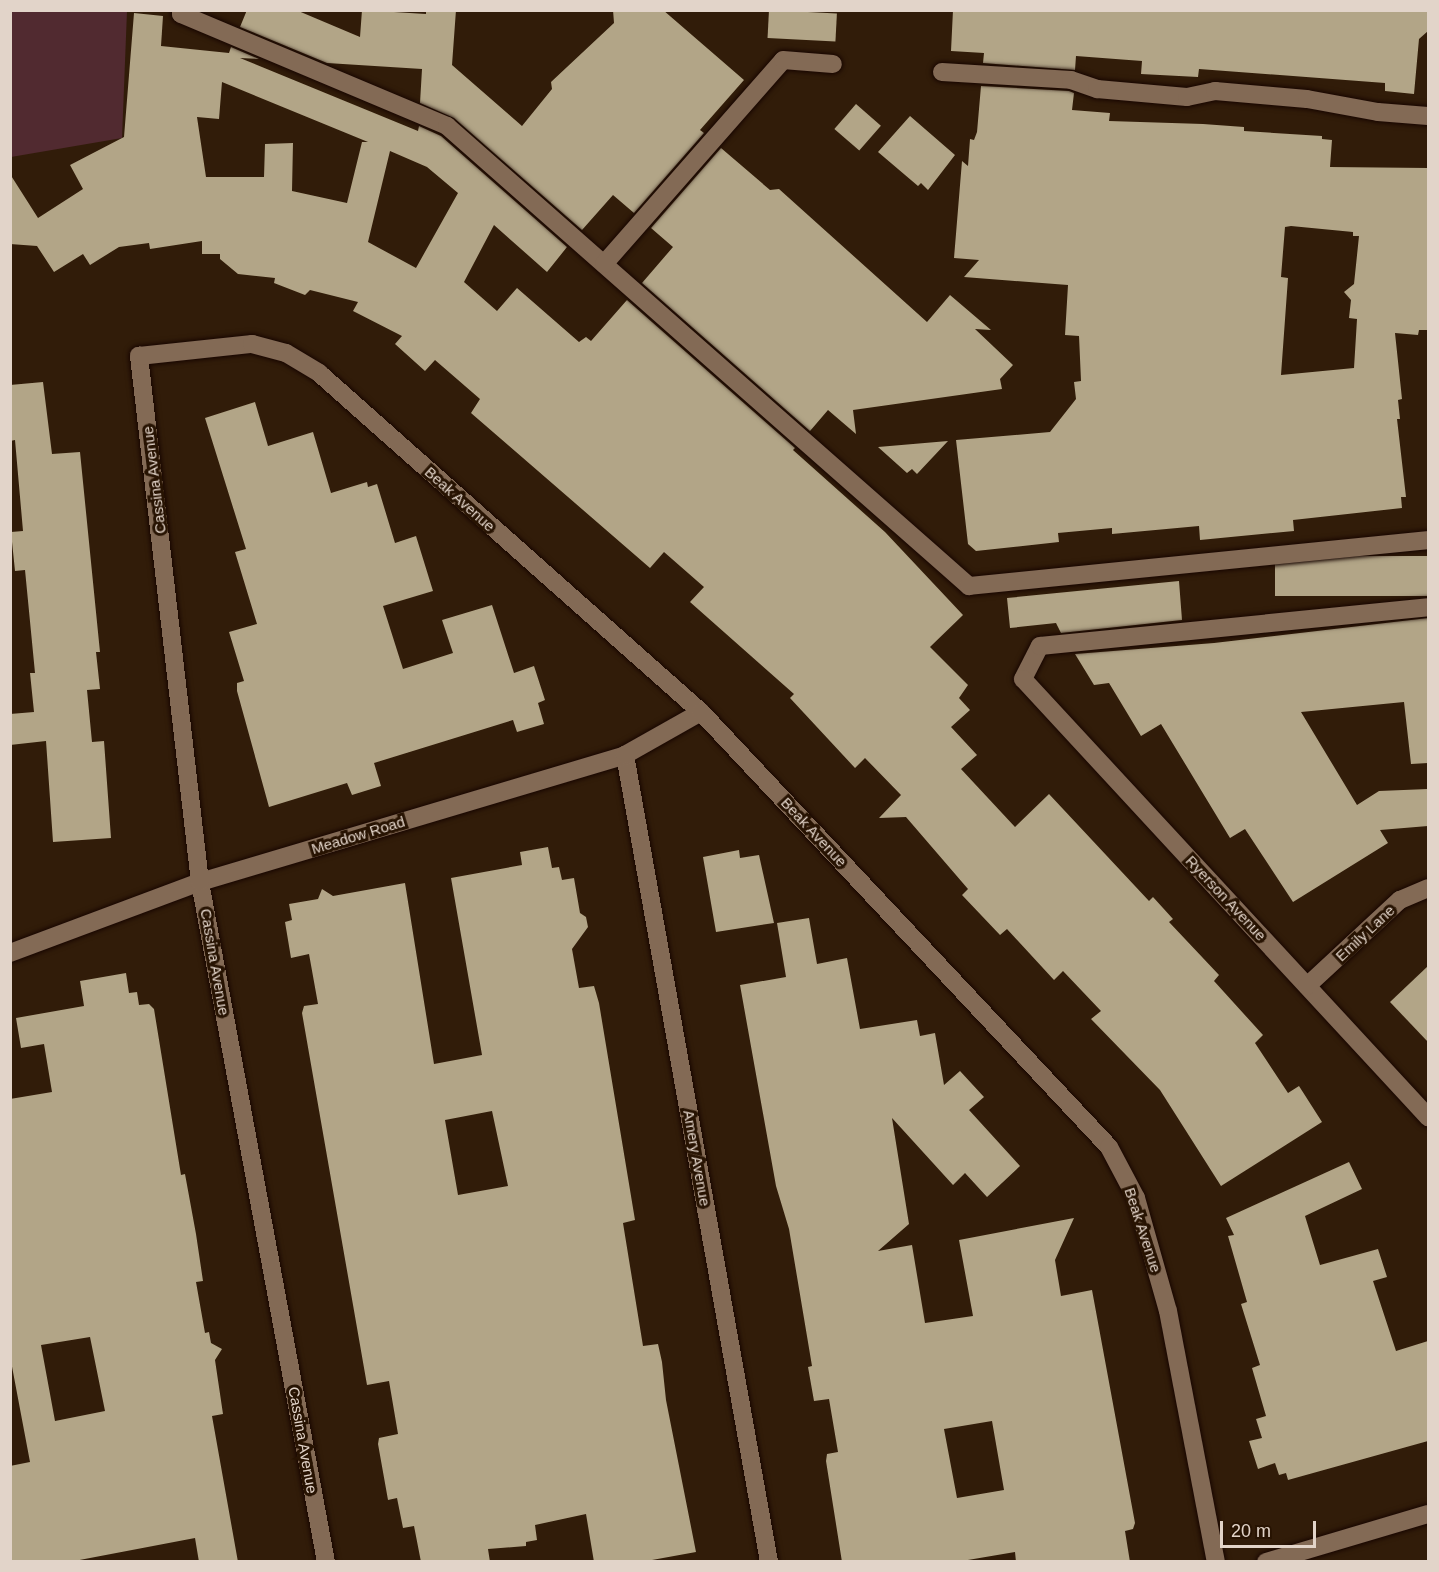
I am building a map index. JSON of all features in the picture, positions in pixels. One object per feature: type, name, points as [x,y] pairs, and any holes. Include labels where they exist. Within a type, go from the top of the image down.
[{"type":"street","points":[[181,12],[447,126],[969,586],[1428,540]]},
{"type":"street","points":[[604,264],[783,60],[833,64]]},
{"type":"street","points":[[942,72],[1071,80],[1097,89],[1187,97],[1215,92],[1307,99],[1378,112],[1428,116]]},
{"type":"street","name":"Beak Avenue","points":[[140,356],[252,344],[286,353],[319,374],[701,712],[1109,1147],[1136,1198],[1165,1301],[1216,1562]]},
{"type":"street","name":"Cassina Avenue","points":[[140,356],[200,882],[326,1562]]},
{"type":"street","name":"Ryerson Avenue","points":[[1428,607],[1040,646],[1023,678],[1428,1117]]},
{"type":"street","name":"Meadow Road","points":[[10,953],[200,882],[625,755],[701,712]]},
{"type":"street","name":"Amery Avenue","points":[[625,755],[769,1562]]},
{"type":"street","name":"Emily Lane","points":[[1307,986],[1400,900],[1428,888]]},
{"type":"street","points":[[1266,1562],[1428,1514]]},
{"type":"shaded area","points":[[11,10],[127,11],[122,138],[11,157]]},
{"type":"building","points":[[247,10],[296,10],[360,37],[362,10],[426,14],[426,10],[456,10],[452,65],[522,126],[552,89],[551,82],[614,23],[613,10],[663,10],[744,80],[700,130],[704,133],[634,213],[613,195],[582,230],[454,118],[420,103],[422,69],[327,63],[240,27]]},
{"type":"building","points":[[769,10],[837,14],[835,42],[768,38]]},
{"type":"building","points":[[953,10],[1428,10],[1428,31],[1419,39],[1414,94],[1385,91],[1385,83],[1199,69],[1198,77],[1141,74],[1142,61],[1076,56],[1075,70],[983,63],[984,53],[951,51]]},
{"type":"building","points":[[134,13],[163,16],[161,46],[229,53],[231,47],[259,59],[240,58],[418,131],[419,126],[441,136],[567,247],[547,272],[494,225],[464,282],[497,311],[517,288],[579,342],[586,337],[591,341],[627,300],[795,448],[793,450],[885,532],[963,615],[930,647],[968,685],[959,698],[970,710],[951,727],[977,755],[961,769],[1015,827],[1049,794],[1149,901],[1153,897],[1173,919],[1169,922],[1219,975],[1214,981],[1263,1035],[1255,1043],[1288,1093],[1299,1086],[1322,1122],[1221,1186],[1160,1090],[1091,1019],[1101,1011],[1063,971],[1054,980],[1007,929],[1000,935],[962,895],[968,889],[906,817],[879,818],[901,795],[865,758],[855,768],[790,698],[794,694],[690,602],[704,587],[664,552],[650,568],[471,413],[480,399],[435,360],[425,371],[395,344],[402,336],[353,311],[358,302],[310,290],[305,295],[274,283],[275,278],[238,274],[220,259],[220,254],[202,254],[202,241],[150,249],[149,243],[119,247],[90,265],[83,254],[54,272],[37,246],[10,244],[10,174],[38,218],[83,189],[70,165],[124,137]],"holes":[[[222,82],[368,142],[362,142],[347,203],[292,191],[293,143],[265,144],[264,177],[206,177],[197,117],[219,119]],[[390,151],[427,167],[458,193],[416,268],[368,242]]]},
{"type":"building","points":[[981,86],[1069,91],[1074,93],[1072,110],[1110,113],[1109,121],[1203,124],[1244,127],[1244,131],[1322,136],[1322,139],[1332,140],[1330,167],[1428,168],[1428,330],[1419,330],[1418,335],[1395,333],[1402,399],[1398,400],[1400,419],[1397,419],[1406,497],[1401,497],[1402,508],[1293,520],[1294,531],[1200,540],[1199,526],[1112,534],[1112,528],[1058,533],[1059,542],[976,551],[968,544],[956,440],[1050,432],[1076,399],[1074,382],[1081,381],[1079,336],[1065,335],[1068,285],[964,277],[979,260],[954,258],[962,161],[968,166],[970,139],[974,140],[977,132]],"holes":[[[1285,227],[1353,232],[1353,236],[1359,236],[1354,284],[1344,292],[1351,300],[1349,318],[1357,319],[1354,368],[1281,375],[1288,278],[1281,277]]]},
{"type":"building","points":[[856,104],[881,126],[859,151],[834,129]]},
{"type":"building","points":[[910,116],[955,155],[928,190],[921,183],[918,186],[878,152]]},
{"type":"building","points":[[721,148],[770,190],[779,189],[927,322],[950,295],[991,330],[975,329],[1013,365],[1000,379],[1002,389],[853,410],[856,434],[828,410],[810,431],[642,283],[673,247],[651,228]]},
{"type":"building","points":[[43,382],[52,454],[80,452],[100,652],[96,652],[100,689],[87,690],[92,742],[104,741],[111,838],[53,842],[46,741],[10,745],[10,714],[34,712],[30,673],[35,673],[25,570],[15,571],[11,532],[23,531],[15,440],[10,441],[10,385]]},
{"type":"building","points":[[255,402],[268,446],[313,432],[331,493],[367,482],[368,487],[377,484],[395,543],[416,536],[433,591],[383,606],[403,669],[453,653],[442,620],[492,605],[514,673],[534,666],[545,700],[538,703],[544,724],[517,732],[513,720],[374,763],[381,786],[352,795],[347,783],[269,807],[237,691],[237,683],[244,681],[229,632],[257,624],[235,552],[246,549],[205,418]]},
{"type":"building","points":[[948,441],[917,474],[912,469],[907,473],[878,447]]},
{"type":"building","points":[[1275,556],[1428,556],[1428,596],[1275,596]]},
{"type":"building","points":[[1179,581],[1182,620],[1061,633],[1056,623],[1010,628],[1007,598]]},
{"type":"building","points":[[1428,618],[1428,763],[1411,764],[1404,702],[1301,712],[1357,805],[1379,791],[1428,789],[1428,826],[1380,830],[1388,843],[1293,902],[1245,829],[1230,838],[1161,724],[1141,736],[1109,683],[1094,685],[1075,654],[1214,643]]},
{"type":"building","points":[[548,847],[552,868],[559,867],[562,880],[574,878],[580,913],[586,917],[588,927],[572,949],[579,988],[594,986],[599,1003],[635,1220],[623,1223],[643,1346],[658,1344],[666,1400],[696,1552],[641,1562],[594,1562],[586,1514],[535,1525],[537,1540],[526,1542],[526,1546],[488,1549],[490,1562],[421,1562],[414,1526],[403,1528],[397,1498],[388,1500],[378,1444],[379,1438],[398,1434],[389,1381],[367,1385],[302,1013],[304,1006],[318,1004],[309,954],[291,958],[285,922],[292,920],[289,904],[318,899],[322,889],[333,896],[405,883],[434,1064],[482,1055],[451,878],[522,865],[520,852]],"holes":[[[492,1111],[508,1186],[458,1195],[445,1120]]]},
{"type":"building","points":[[739,850],[740,858],[759,855],[774,923],[716,932],[703,857]]},
{"type":"building","points":[[809,918],[817,964],[847,958],[860,1029],[917,1020],[920,1036],[935,1033],[944,1085],[960,1071],[984,1097],[969,1110],[1020,1166],[987,1197],[965,1173],[953,1185],[892,1118],[909,1224],[878,1251],[912,1245],[925,1323],[973,1316],[959,1240],[1074,1218],[1055,1260],[1061,1296],[1092,1290],[1135,1523],[1133,1529],[1125,1531],[1130,1562],[1016,1562],[1015,1552],[956,1562],[842,1562],[826,1461],[827,1454],[838,1452],[829,1399],[814,1401],[808,1367],[812,1366],[789,1229],[776,1186],[740,985],[786,977],[777,923]],"holes":[[[992,1421],[1004,1490],[957,1498],[944,1429]]]},
{"type":"building","points":[[1428,966],[1428,1042],[1390,1002]]},
{"type":"building","points":[[126,973],[129,993],[137,992],[139,1005],[149,1004],[154,1009],[181,1175],[185,1174],[196,1234],[203,1281],[196,1282],[205,1333],[209,1332],[211,1343],[222,1349],[215,1360],[223,1414],[212,1416],[238,1562],[199,1562],[195,1538],[69,1562],[10,1562],[10,1466],[30,1462],[10,1356],[10,1099],[52,1092],[44,1044],[21,1048],[16,1018],[84,1006],[80,981]],"holes":[[[90,1337],[105,1411],[55,1421],[41,1345]]]},
{"type":"building","points":[[1349,1162],[1362,1189],[1305,1216],[1320,1265],[1378,1249],[1387,1277],[1373,1281],[1396,1351],[1428,1341],[1428,1441],[1288,1480],[1286,1473],[1279,1475],[1275,1463],[1258,1469],[1249,1441],[1262,1438],[1256,1419],[1266,1416],[1252,1368],[1260,1365],[1241,1304],[1247,1302],[1228,1236],[1234,1235],[1226,1218]]}]
